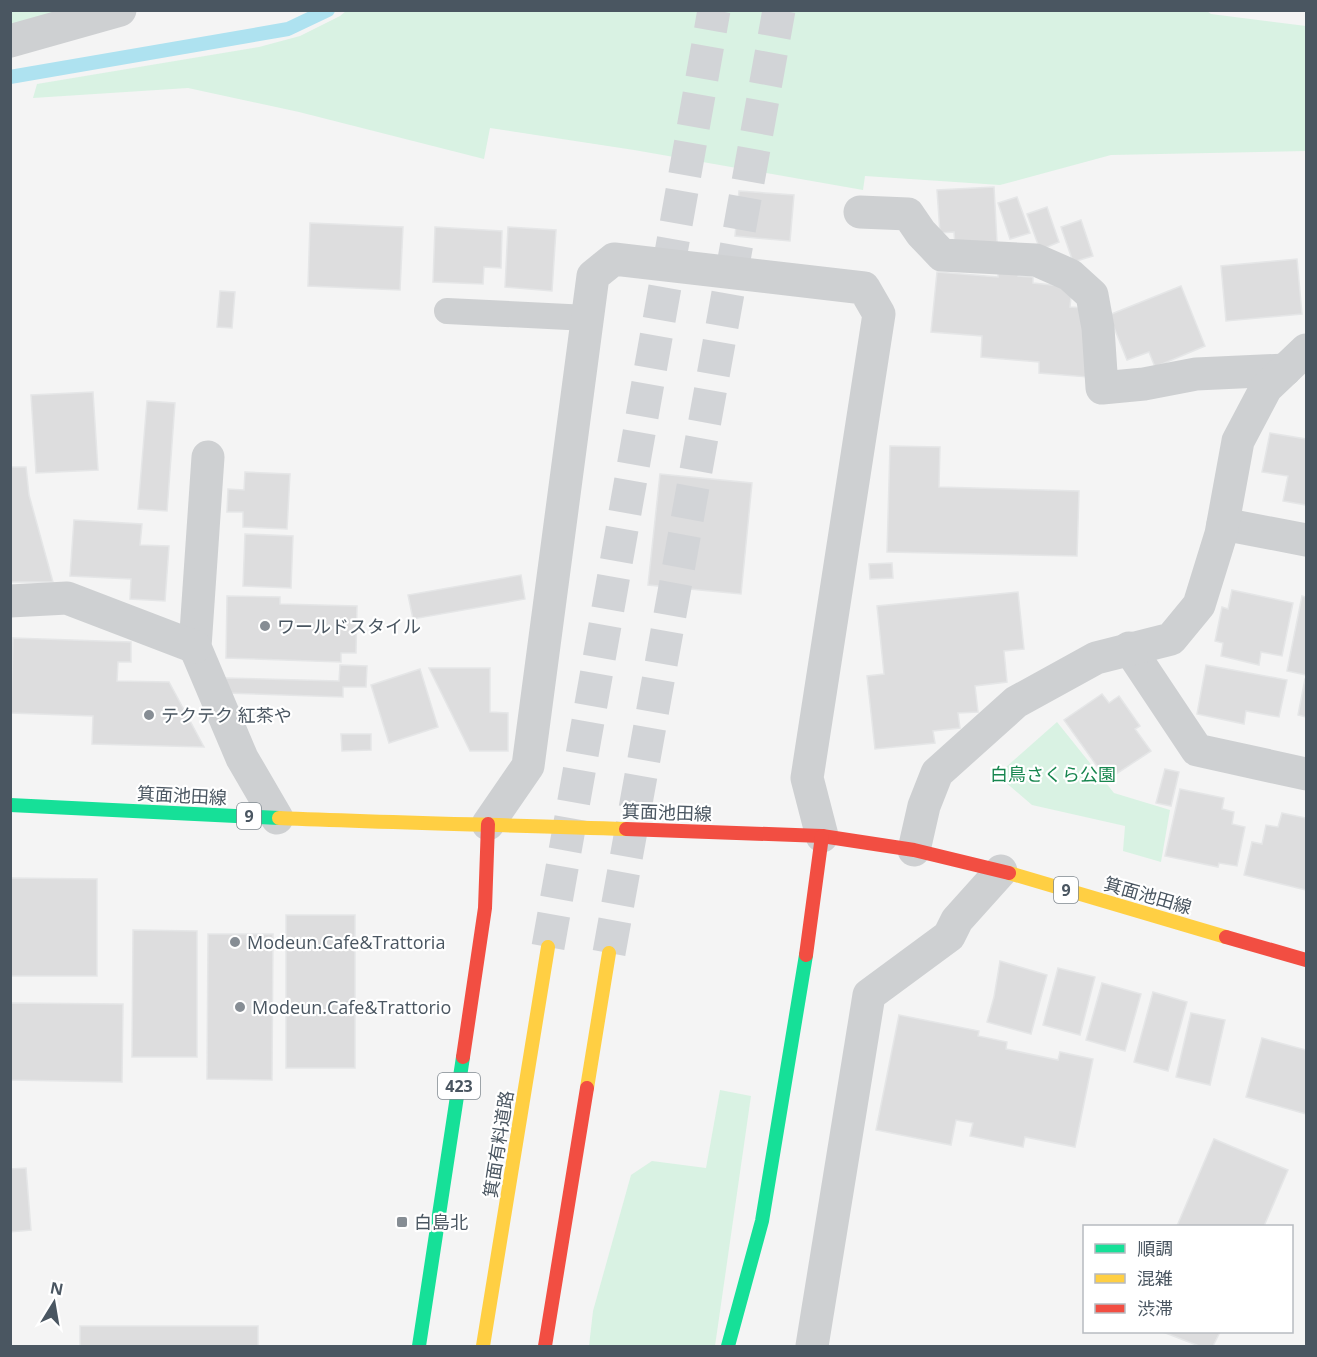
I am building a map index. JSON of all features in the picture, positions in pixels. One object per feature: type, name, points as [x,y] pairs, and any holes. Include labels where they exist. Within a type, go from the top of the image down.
[{"type":"main road","name":"箕面池田線","points":[[10,805],[417,824],[488,824],[822,836],[914,850],[1001,871],[1306,960]]},
{"type":"main road","name":"423","points":[[419,1347],[485,908],[488,824]]},
{"type":"main road","points":[[730,1343],[762,1221],[810,934],[822,836]]},
{"type":"main road","name":"箕面有料道路","points":[[483,1347],[548,946]]},
{"type":"main road","points":[[545,1347],[609,953]]},
{"type":"street","points":[[10,42],[120,10]]},
{"type":"street","points":[[860,212],[908,214],[921,233],[942,255],[1036,260],[1070,275],[1092,295],[1098,328],[1102,388],[1144,384],[1296,360]]},
{"type":"street","points":[[488,824],[528,766],[593,276],[614,259],[864,288],[879,314],[807,778],[822,836]]},
{"type":"street","points":[[914,850],[924,806],[937,774],[1016,702],[1096,658],[1171,639],[1199,605],[1224,524],[1238,441],[1266,388],[1296,360]]},
{"type":"street","points":[[208,457],[195,647],[242,758],[277,818]]},
{"type":"street","points":[[1224,524],[1306,540]]},
{"type":"street","points":[[10,601],[67,598],[195,647]]},
{"type":"street","points":[[1125,649],[1197,750],[1306,774]]},
{"type":"street","points":[[812,1347],[868,995],[949,936],[957,920],[1001,871]]},
{"type":"lane","points":[[447,311],[588,318]]},
{"type":"green space","points":[[11,11],[95,11],[11,36]]},
{"type":"green space","points":[[346,11],[1207,11],[1211,14],[1306,26],[1306,151],[1111,155],[1000,185],[865,176],[863,190],[634,150],[490,128],[484,159],[299,112],[188,88],[33,98],[37,84],[259,47],[300,36]]},
{"type":"green space","name":"白鳥さくら公園","points":[[1057,722],[1114,793],[1170,810],[1161,862],[1123,851],[1125,826],[1032,805],[997,775]]},
{"type":"green space","points":[[720,1090],[751,1096],[715,1346],[589,1346],[593,1311],[631,1175],[652,1161],[706,1168]]},
{"type":"building","points":[[994,187],[997,242],[955,245],[954,232],[940,233],[937,190]]},
{"type":"building","points":[[739,191],[794,195],[790,241],[735,236]]},
{"type":"building","points":[[1017,197],[1030,233],[1010,239],[998,203]]},
{"type":"building","points":[[1047,207],[1059,242],[1040,250],[1027,214]]},
{"type":"building","points":[[1081,220],[1093,256],[1073,262],[1061,227]]},
{"type":"building","points":[[310,223],[403,227],[400,290],[308,286]]},
{"type":"building","points":[[435,227],[502,231],[501,268],[484,267],[483,284],[433,282]]},
{"type":"building","points":[[508,227],[556,230],[552,291],[505,287]]},
{"type":"building","points":[[1297,259],[1302,314],[1226,321],[1221,266]]},
{"type":"building","points":[[998,267],[1018,268],[1018,276],[1033,277],[1033,283],[1072,287],[1070,307],[1085,308],[1088,377],[1039,373],[1039,362],[981,357],[982,336],[931,332],[937,272],[998,277]]},
{"type":"building","points":[[1181,286],[1205,346],[1155,367],[1149,352],[1127,360],[1109,315]]},
{"type":"building","points":[[220,291],[235,292],[232,328],[217,327]]},
{"type":"building","points":[[93,392],[98,470],[36,473],[31,395]]},
{"type":"building","points":[[147,401],[175,403],[167,511],[138,509]]},
{"type":"building","points":[[1270,433],[1306,439],[1306,505],[1283,501],[1288,476],[1262,472]]},
{"type":"building","points":[[890,446],[940,447],[939,487],[1079,491],[1077,556],[887,552]]},
{"type":"building","points":[[10,467],[26,467],[29,495],[53,582],[10,582]]},
{"type":"building","points":[[245,472],[290,474],[287,529],[243,527],[243,512],[227,512],[228,489],[244,490]]},
{"type":"building","points":[[660,474],[752,483],[741,594],[648,585]]},
{"type":"building","points":[[74,520],[142,524],[140,545],[169,546],[165,601],[130,599],[131,579],[70,576]]},
{"type":"building","points":[[245,534],[293,536],[291,588],[243,586]]},
{"type":"building","points":[[892,563],[893,578],[870,579],[869,564]]},
{"type":"building","points":[[521,575],[525,599],[413,619],[408,595]]},
{"type":"building","points":[[1232,590],[1293,603],[1282,656],[1261,652],[1259,665],[1221,656],[1223,643],[1215,641],[1222,607],[1228,609]]},
{"type":"building","points":[[1018,592],[1024,649],[1004,651],[1007,682],[975,686],[978,712],[958,713],[960,728],[933,731],[935,743],[875,749],[867,676],[884,674],[877,606]]},
{"type":"building","points":[[227,596],[280,597],[280,604],[357,606],[356,653],[341,653],[341,662],[226,658]]},
{"type":"building","points":[[1302,596],[1306,597],[1306,675],[1287,671]]},
{"type":"building","points":[[13,638],[131,642],[131,662],[118,662],[117,681],[169,682],[204,747],[92,744],[93,716],[11,713]]},
{"type":"building","points":[[340,665],[367,666],[366,687],[343,687],[343,697],[226,693],[226,678],[339,681]]},
{"type":"building","points":[[1206,665],[1287,680],[1279,717],[1246,711],[1244,724],[1197,714]]},
{"type":"building","points":[[429,668],[490,668],[490,712],[508,713],[508,751],[470,751]]},
{"type":"building","points":[[420,669],[438,727],[389,743],[371,685]]},
{"type":"building","points":[[1306,679],[1306,717],[1298,715]]},
{"type":"building","points":[[1102,694],[1109,703],[1119,696],[1140,726],[1135,729],[1151,751],[1107,780],[1064,720]]},
{"type":"building","points":[[341,734],[371,734],[371,750],[342,751]]},
{"type":"building","points":[[1165,769],[1179,772],[1171,806],[1156,803]]},
{"type":"building","points":[[1180,789],[1224,798],[1222,809],[1234,812],[1232,824],[1245,827],[1237,866],[1219,863],[1218,867],[1165,856]]},
{"type":"building","points":[[1282,813],[1306,818],[1306,890],[1244,875],[1252,842],[1262,844],[1266,825],[1278,827]]},
{"type":"building","points":[[10,878],[97,879],[97,976],[10,976]]},
{"type":"building","points":[[286,915],[355,915],[355,1068],[286,1068]]},
{"type":"building","points":[[133,930],[197,931],[197,1057],[132,1057]]},
{"type":"building","name":"Modeun.Cafe&Trattorio","points":[[208,934],[273,934],[272,1080],[207,1079]]},
{"type":"building","points":[[1000,961],[1047,975],[1031,1034],[987,1022]]},
{"type":"building","points":[[1058,968],[1095,977],[1080,1035],[1043,1025]]},
{"type":"building","points":[[1102,983],[1141,994],[1125,1051],[1086,1040]]},
{"type":"building","points":[[1153,992],[1187,1002],[1168,1071],[1134,1062]]},
{"type":"building","points":[[10,1003],[123,1004],[122,1082],[10,1080]]},
{"type":"building","points":[[1191,1013],[1225,1020],[1210,1085],[1176,1077]]},
{"type":"building","points":[[899,1015],[979,1031],[978,1036],[1007,1042],[1006,1049],[1058,1060],[1060,1052],[1093,1059],[1075,1147],[1025,1137],[1023,1147],[970,1136],[973,1123],[956,1120],[951,1145],[876,1130]]},
{"type":"building","points":[[1262,1038],[1306,1050],[1306,1114],[1246,1097]]},
{"type":"building","points":[[1214,1139],[1288,1170],[1264,1225],[1177,1225]]},
{"type":"building","points":[[26,1168],[31,1230],[10,1232],[10,1169]]},
{"type":"building","points":[[80,1326],[258,1326],[258,1346],[80,1346]]},
{"type":"building","points":[[1166,1333],[1220,1333],[1213,1346],[1199,1346]]},
{"type":"waterway","points":[[10,77],[288,29],[328,10]]},
{"type":"tunnel","points":[[548,947],[714,10]]},
{"type":"tunnel","points":[[609,953],[779,10]]},
{"type":"traffic: fast","points":[[10,805],[279,818]]},
{"type":"traffic: fast","points":[[728,1346],[762,1221],[806,955]]},
{"type":"traffic: fast","points":[[419,1346],[463,1057]]},
{"type":"traffic: slow","points":[[279,818],[626,829]]},
{"type":"traffic: slow","points":[[1009,873],[1226,937]]},
{"type":"traffic: slow","points":[[483,1346],[548,947]]},
{"type":"traffic: slow","points":[[587,1088],[609,953]]},
{"type":"traffic: jam","points":[[463,1057],[485,908],[488,824]]},
{"type":"traffic: jam","points":[[626,829],[822,836],[914,850],[1009,873]]},
{"type":"traffic: jam","points":[[806,955],[822,836]]},
{"type":"traffic: jam","points":[[1226,937],[1306,960]]},
{"type":"traffic: jam","points":[[545,1346],[587,1088]]},
{"type":"place","name":"ワールドスタイル","points":[[265,626]]},
{"type":"place","name":"テクテク 紅茶や","points":[[149,715]]},
{"type":"place","name":"Modeun.Cafe&Trattoria","points":[[235,942]]},
{"type":"place","name":"Modeun.Cafe&Trattorio","points":[[240,1007]]},
{"type":"place","name":"白島北","points":[[402,1222]]}]
